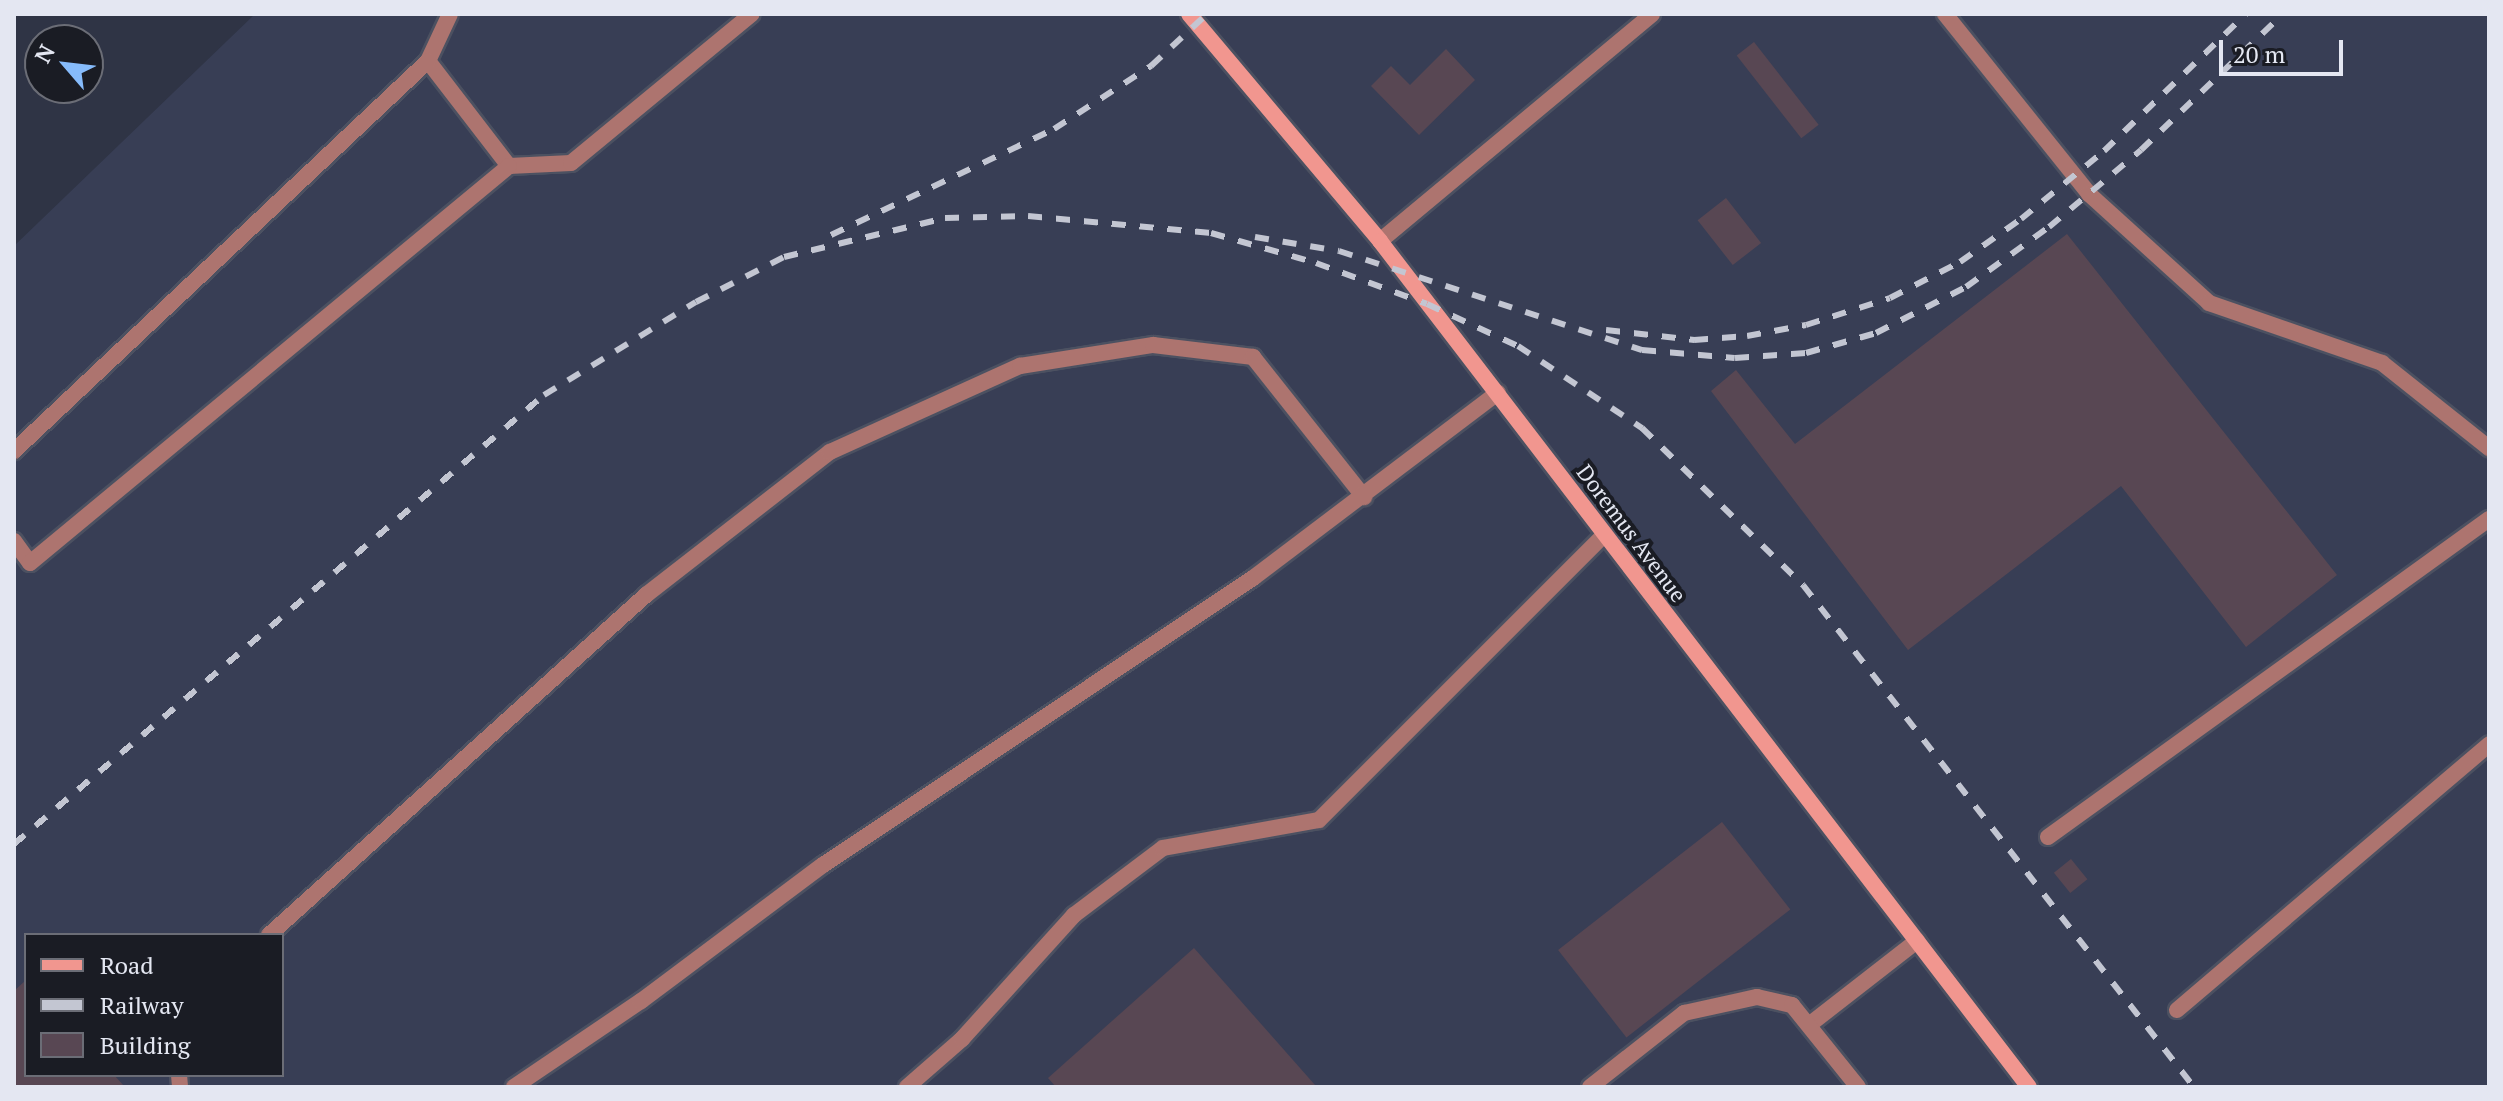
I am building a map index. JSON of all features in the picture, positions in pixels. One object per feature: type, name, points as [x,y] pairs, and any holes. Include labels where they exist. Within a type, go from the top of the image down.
[{"type":"main road","name":"Doremus Avenue","points":[[1189,14],[1380,241],[2029,1087]]},
{"type":"lane","points":[[14,451],[428,61],[450,14]]},
{"type":"lane","points":[[14,541],[30,563],[509,166],[571,163],[752,14]]},
{"type":"lane","points":[[1380,241],[1652,14]]},
{"type":"lane","points":[[1945,14],[2089,194],[2209,303],[2382,363],[2489,448]]},
{"type":"lane","points":[[428,61],[509,166]]},
{"type":"lane","points":[[271,933],[646,595],[830,452],[1020,366],[1153,345],[1253,357],[1364,497]]},
{"type":"lane","points":[[514,1087],[641,1001],[823,865],[1253,578],[1498,393]]},
{"type":"lane","points":[[2048,837],[2489,519]]},
{"type":"lane","points":[[907,1087],[962,1039],[1074,915],[1163,848],[1319,820],[1605,534]]},
{"type":"lane","points":[[2177,1010],[2489,744]]},
{"type":"lane","points":[[1809,1025],[1917,941]]},
{"type":"lane","points":[[1590,1087],[1684,1013],[1724,1001],[1757,997],[1792,1005],[1858,1087]]},
{"type":"shaded area","points":[[255,14],[2489,14],[2489,1087],[14,1087],[14,246]]},
{"type":"building","points":[[1754,42],[1819,125],[1801,138],[1737,56]]},
{"type":"building","points":[[1446,49],[1475,80],[1419,135],[1371,86],[1391,66],[1410,85]]},
{"type":"building","points":[[1726,198],[1761,243],[1733,265],[1698,220]]},
{"type":"building","points":[[2067,234],[2337,575],[2246,647],[2121,486],[1908,650],[1711,391],[1736,370],[1795,444]]},
{"type":"building","points":[[1722,822],[1790,909],[1626,1038],[1558,950]]},
{"type":"building","points":[[2071,859],[2087,879],[2070,893],[2054,873]]},
{"type":"building","points":[[1194,948],[1315,1085],[1056,1087],[1048,1078]]},
{"type":"building","points":[[24,982],[24,1077],[116,1077],[125,1087],[14,1087],[14,991]]},
{"type":"railway","points":[[831,235],[1054,129],[1151,66],[1207,14]]},
{"type":"railway","points":[[1606,330],[1694,340],[1747,336],[1806,325],[1890,298],[1960,262],[2021,219],[2104,151],[2246,14]]},
{"type":"railway","points":[[1255,237],[1339,251],[1642,350],[1735,358],[1806,353],[1876,333],[1966,287],[2049,227],[2141,150],[2283,14]]},
{"type":"railway","points":[[14,844],[544,395],[696,302],[784,257],[945,218],[1028,216],[1211,233],[1316,263],[1427,304],[1518,346],[1642,428],[1803,585],[2194,1087]]}]
